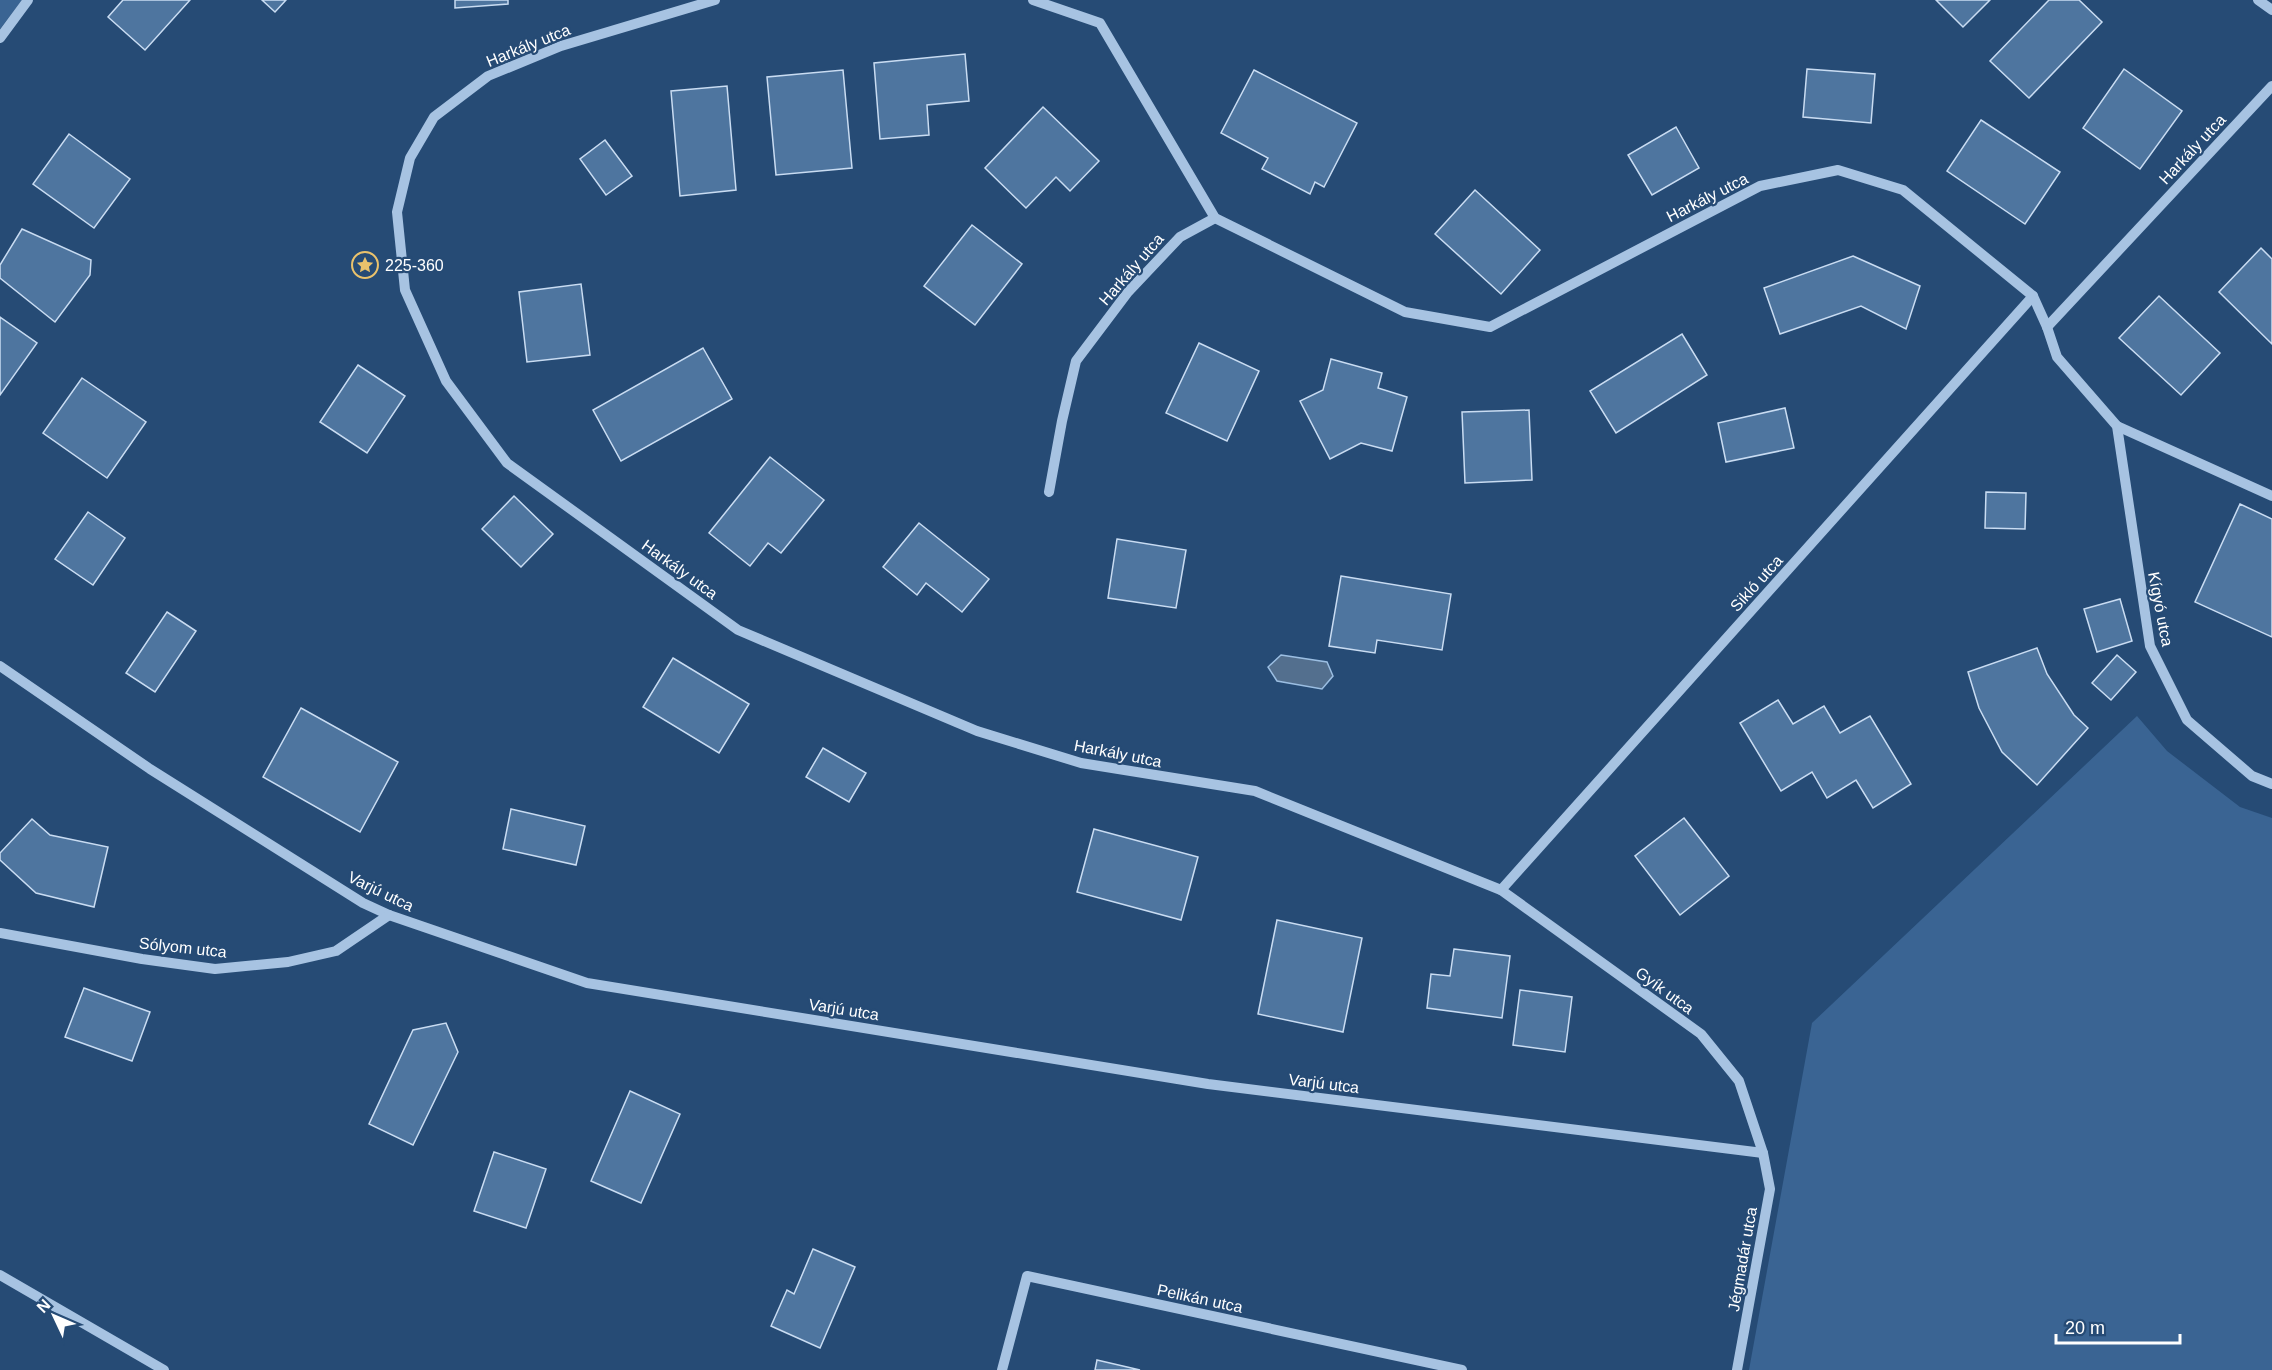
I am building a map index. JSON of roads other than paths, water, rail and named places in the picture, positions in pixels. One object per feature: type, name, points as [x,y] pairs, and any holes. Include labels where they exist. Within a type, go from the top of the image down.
[{"type":"street","points":[[0,38],[28,0]]},
{"type":"street","name":"Harkály utca","points":[[715,0],[561,46],[488,76],[434,117],[410,158],[397,212],[405,290],[446,381],[507,463],[738,630],[977,731],[1081,763],[1255,791],[1501,890]]},
{"type":"street","points":[[1033,0],[1100,23],[1215,218]]},
{"type":"street","points":[[2258,0],[2272,10]]},
{"type":"street","name":"Harkály utca","points":[[1049,492],[1076,361],[1128,292],[1179,237],[1215,218],[1405,312],[1490,327],[1760,186],[1838,170],[1903,190],[2033,296],[2047,327],[2272,86]]},
{"type":"street","name":"Sikló utca","points":[[1501,890],[2033,296]]},
{"type":"street","points":[[2047,327],[2057,357],[2117,426],[2272,496]]},
{"type":"street","name":"Kígyó utca","points":[[2117,426],[2150,646],[2187,720],[2252,776],[2272,784]]},
{"type":"street","name":"Varjú utca","points":[[0,666],[150,769],[363,903],[389,915],[587,983],[1209,1084],[1763,1153]]},
{"type":"street","name":"Gyík utca","points":[[1501,890],[1701,1034],[1739,1081],[1763,1153]]},
{"type":"street","name":"Sólyom utca","points":[[0,933],[142,959],[216,969],[288,962],[336,951],[389,915]]},
{"type":"street","name":"Jégmadár utca","points":[[1737,1370],[1770,1189],[1763,1153]]},
{"type":"street","points":[[0,1275],[164,1370]]},
{"type":"street","name":"Pelikán utca","points":[[1002,1370],[1027,1276],[1461,1370]]},
{"type":"place","name":"225-360","points":[[365,265]]}]
